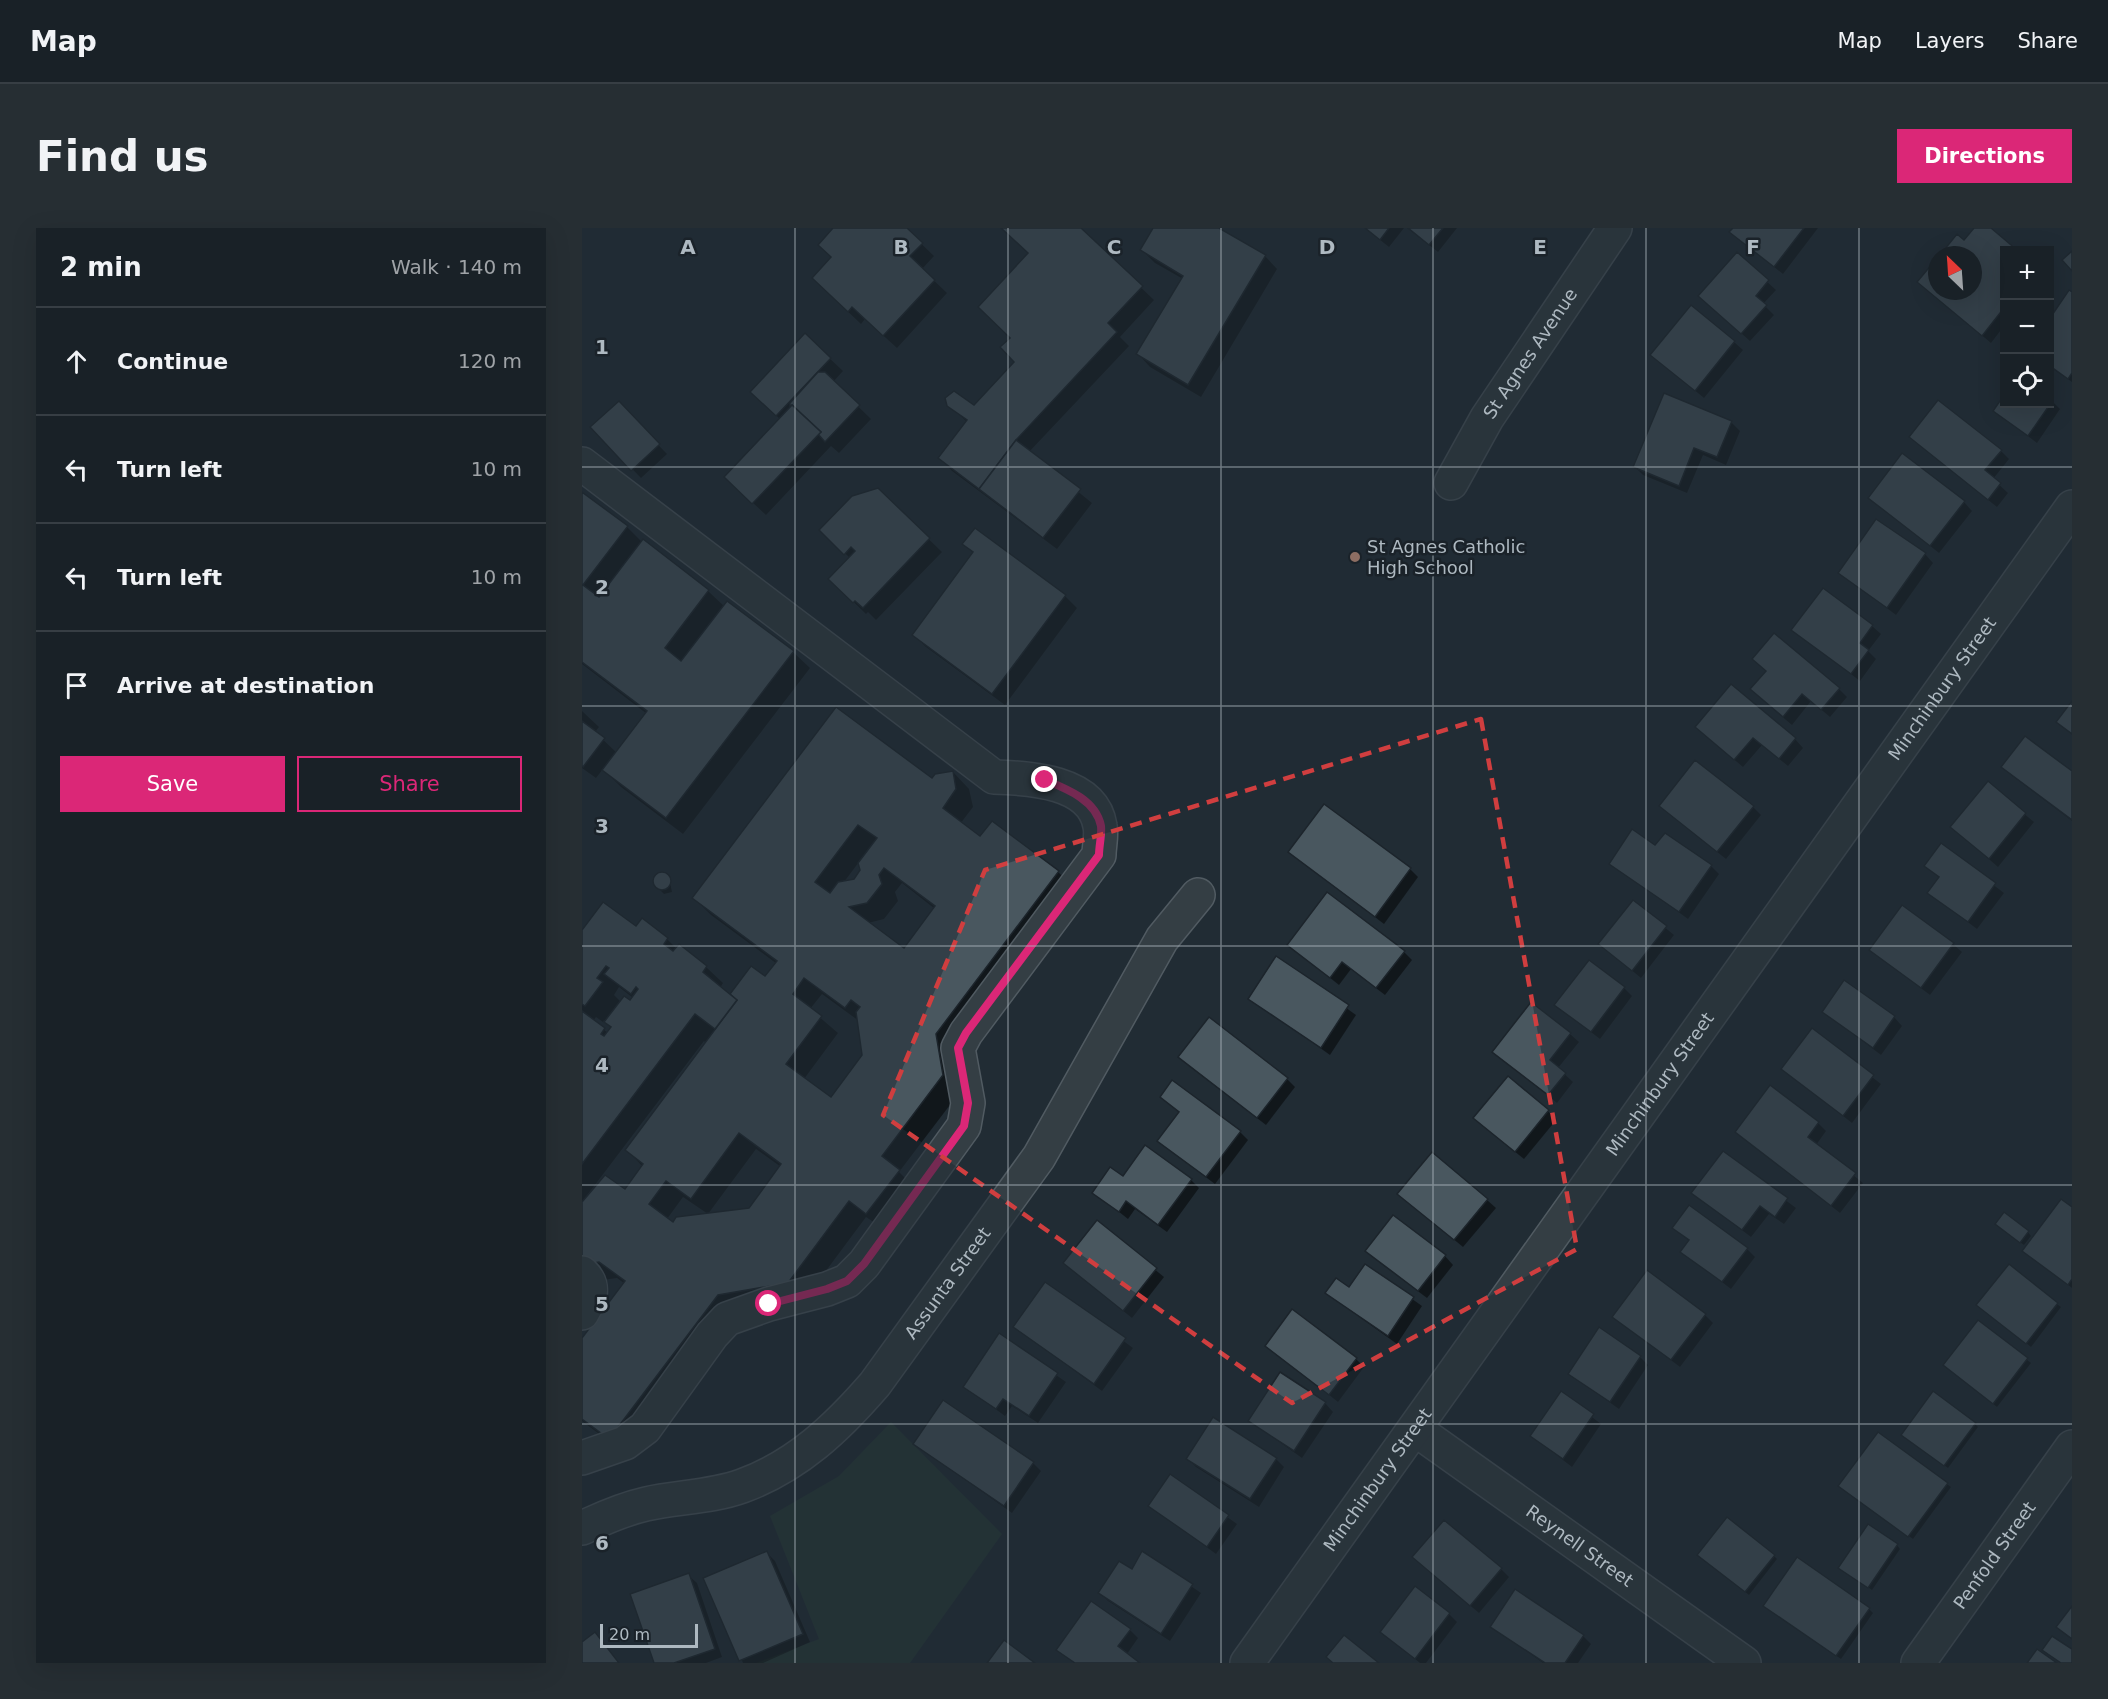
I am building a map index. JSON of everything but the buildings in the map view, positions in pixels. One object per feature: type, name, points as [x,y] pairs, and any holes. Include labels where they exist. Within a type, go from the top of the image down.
[{"type":"street","name":"St Agnes Avenue","points":[[1451,483],[1487,418],[1615,228]]},
{"type":"street","points":[[582,464],[994,777],[1045,780],[1069,789],[1089,803],[1101,826],[1099,855],[966,1033],[958,1048],[968,1103],[964,1126],[864,1264],[847,1281],[727,1319],[712,1335],[645,1428],[625,1443],[582,1458]]},
{"type":"street","name":"Minchinbury Street","points":[[1247,1663],[2072,507]]},
{"type":"street","name":"Assunta Street","points":[[582,1528],[613,1514],[646,1504],[740,1487],[780,1470],[816,1445],[846,1418],[875,1384],[1039,1157],[1162,939],[1197,895]]},
{"type":"street","points":[[582,1273],[589,1279],[591,1292],[582,1313]]},
{"type":"street","name":"Reynell Street","points":[[1415,1429],[1744,1663]]},
{"type":"street","name":"Penfold Street","points":[[1918,1663],[2072,1447]]},
{"type":"highlighted area","points":[[1481,719],[1577,1249],[1292,1403],[883,1115],[985,870]]},
{"type":"green space","points":[[891,1422],[1002,1534],[910,1663],[756,1663],[819,1639],[770,1516],[839,1476]]},
{"type":"place","name":"St Agnes Catholic High School","points":[[1355,557]]},
{"type":"route","points":[[769,1304],[827,1289],[847,1281],[864,1264],[964,1126],[968,1103],[959,1064],[958,1048],[966,1033],[1099,855],[1101,826],[1089,803],[1069,789],[1045,780]]}]
